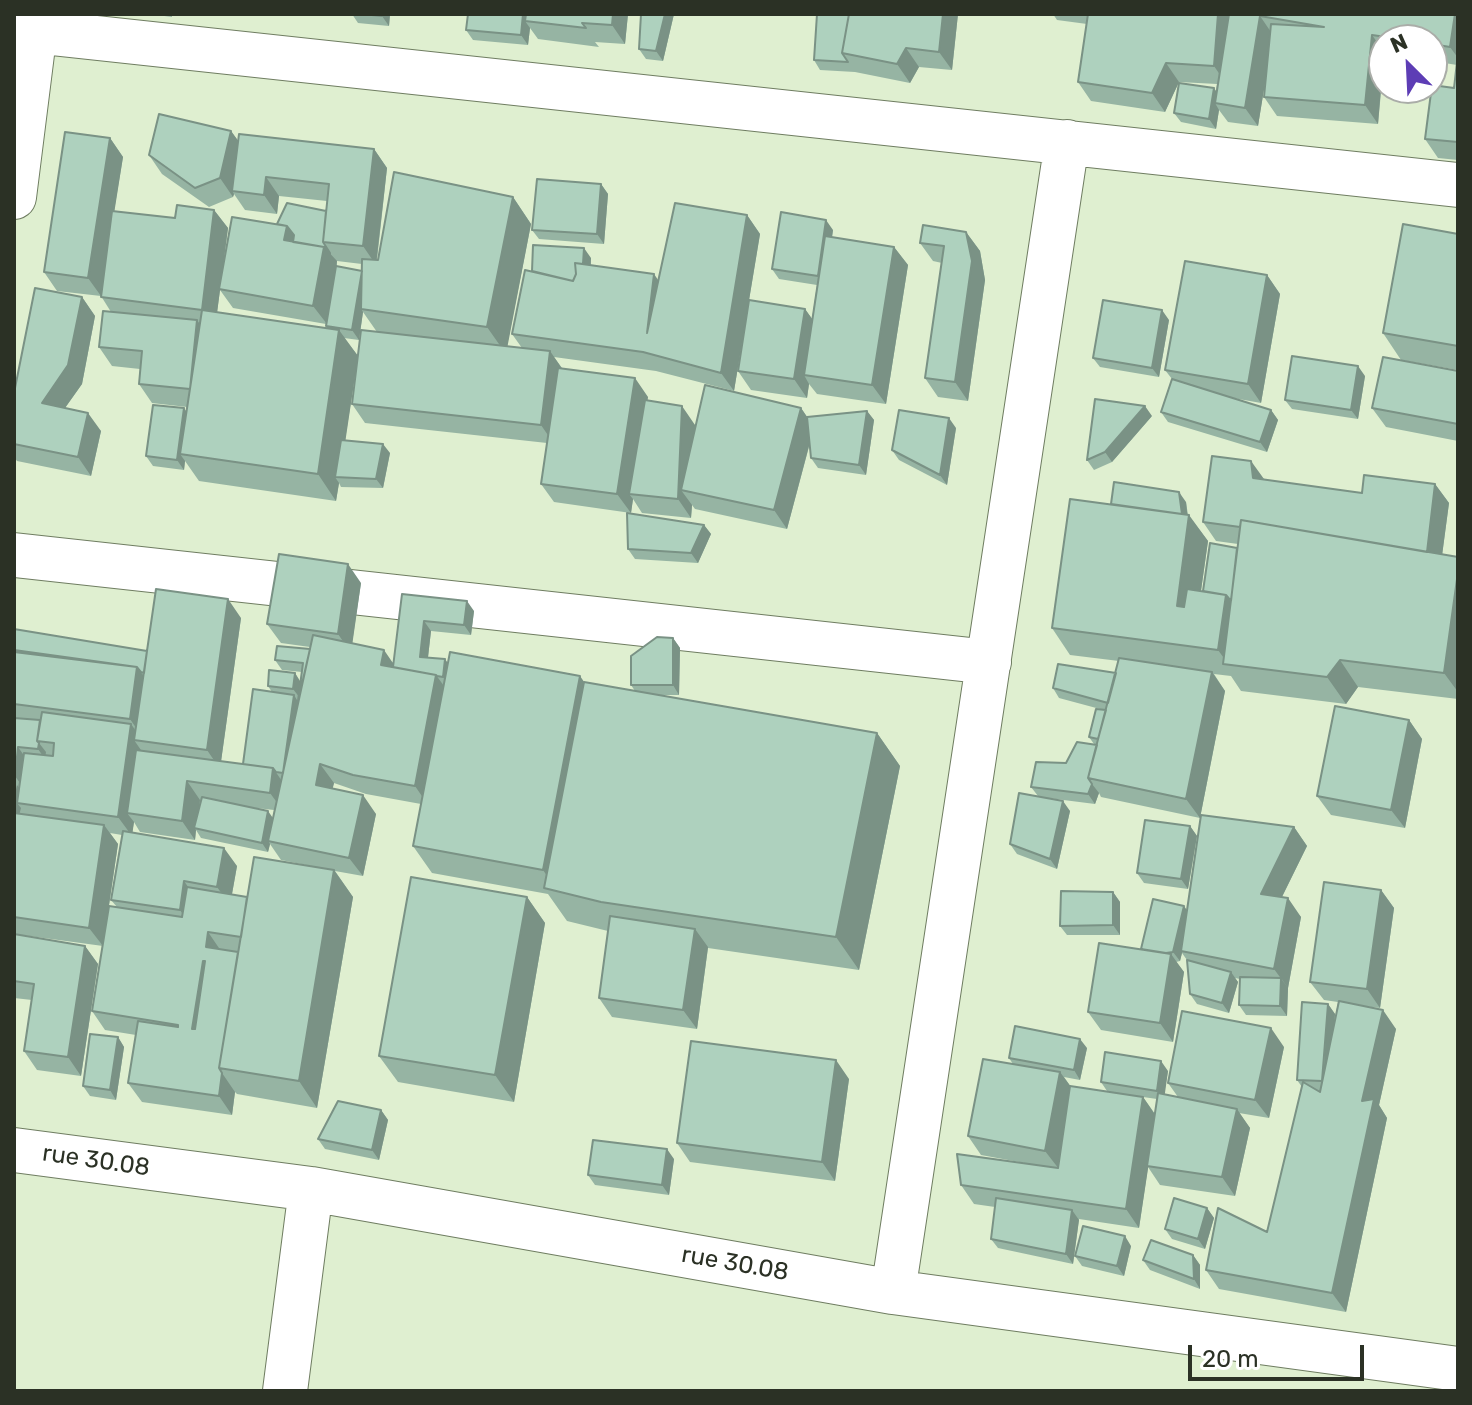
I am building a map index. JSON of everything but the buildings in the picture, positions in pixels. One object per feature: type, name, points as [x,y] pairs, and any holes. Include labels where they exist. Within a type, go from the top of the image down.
[{"type":"street","points":[[14,197],[29,25],[1458,185]]},
{"type":"street","points":[[893,1292],[1067,142]]},
{"type":"street","points":[[14,555],[989,662]]},
{"type":"street","name":"rue 30.08","points":[[14,1150],[311,1189],[893,1292],[1458,1369]]},
{"type":"street","points":[[285,1391],[311,1189]]}]
